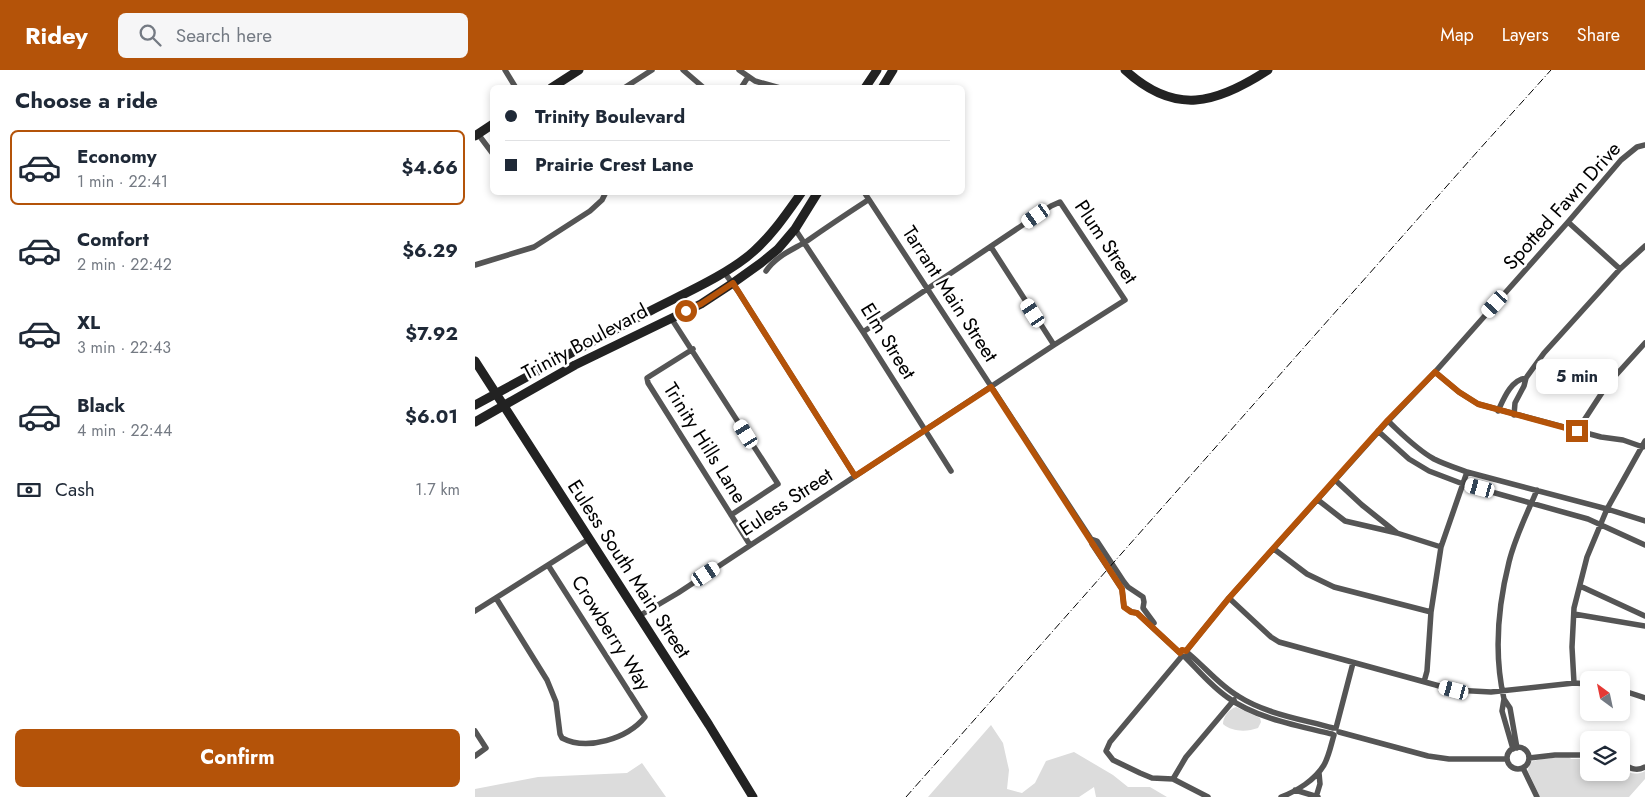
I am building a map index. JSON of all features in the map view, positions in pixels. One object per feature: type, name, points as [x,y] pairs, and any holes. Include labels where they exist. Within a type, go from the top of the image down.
[{"type":"main road","points":[[556,85],[578,70]]},
{"type":"main road","points":[[867,85],[877,70]]},
{"type":"main road","points":[[884,85],[893,70]]},
{"type":"main road","points":[[1125,70],[1158,93],[1185,100],[1224,95],[1249,83],[1268,70]]},
{"type":"main road","points":[[477,135],[490,126]]},
{"type":"main road","name":"Trinity Boulevard","points":[[475,405],[724,272],[753,252],[771,234],[799,195]]},
{"type":"main road","name":"Trinity Boulevard","points":[[475,422],[575,365],[701,304],[733,283],[778,249],[795,229],[816,195]]},
{"type":"main road","name":"Euless South Main Street","points":[[475,361],[753,797]]},
{"type":"street","points":[[505,70],[514,85]]},
{"type":"street","points":[[629,85],[652,70]]},
{"type":"street","points":[[683,70],[700,85]]},
{"type":"street","points":[[739,70],[755,81],[769,85]]},
{"type":"street","points":[[743,85],[748,77]]},
{"type":"street","points":[[477,135],[490,150]]},
{"type":"street","name":"Spotted Fawn Drive","points":[[1173,779],[1152,778],[1113,760],[1107,754],[1106,748],[1229,598],[1388,420],[1435,372],[1621,160],[1637,147],[1645,144]]},
{"type":"street","points":[[475,265],[534,247],[590,211],[604,195]]},
{"type":"street","name":"Tarrant Main Street","points":[[865,195],[1091,539],[1097,541],[1110,566]]},
{"type":"street","points":[[766,271],[775,260],[868,200]]},
{"type":"street","name":"Plum Street","points":[[991,247],[1051,206],[1060,202],[1125,300]]},
{"type":"street","points":[[1568,222],[1620,268]]},
{"type":"street","name":"Elm Street","points":[[795,229],[951,471]]},
{"type":"street","points":[[1514,415],[1515,402],[1524,386],[1526,378],[1544,353],[1620,268],[1645,246]]},
{"type":"street","points":[[863,332],[991,247],[1054,345]]},
{"type":"street","points":[[724,272],[733,283],[855,476]]},
{"type":"street","name":"Euless Street","points":[[639,616],[678,593],[1125,300]]},
{"type":"street","points":[[671,318],[693,349],[778,484],[731,515]]},
{"type":"street","points":[[1577,431],[1607,385],[1645,343]]},
{"type":"street","name":"Trinity Hills Lane","points":[[693,349],[647,378],[648,383],[750,545]]},
{"type":"street","points":[[1435,372],[1465,396],[1478,404],[1498,411],[1601,437],[1644,445],[1607,509],[1587,557],[1574,614],[1572,647],[1574,683]]},
{"type":"street","points":[[1498,411],[1512,386],[1520,378],[1526,378]]},
{"type":"street","points":[[1388,420],[1419,449],[1433,458],[1467,472],[1607,509],[1645,522]]},
{"type":"street","points":[[1378,432],[1419,466],[1463,484],[1573,514],[1645,545]]},
{"type":"street","points":[[1424,682],[1427,671],[1431,612],[1441,547],[1467,472]]},
{"type":"street","points":[[1335,480],[1397,533]]},
{"type":"street","points":[[1515,748],[1511,708],[1504,699],[1499,668],[1499,626],[1502,596],[1509,561],[1537,490]]},
{"type":"street","points":[[1318,500],[1345,521],[1397,533],[1441,547]]},
{"type":"street","points":[[475,611],[589,539]]},
{"type":"street","points":[[1274,549],[1307,574],[1335,587],[1431,612]]},
{"type":"street","name":"Crowberry Way","points":[[496,598],[547,680],[556,702],[562,738],[577,742],[601,742],[619,736],[632,728],[645,717],[548,565]]},
{"type":"street","points":[[1110,566],[1127,586],[1143,597],[1145,602],[1143,608],[1137,613]]},
{"type":"street","points":[[1110,566],[1122,589],[1124,607],[1131,612],[1137,613],[1237,696],[1273,712],[1335,732]]},
{"type":"street","points":[[1580,586],[1645,616]]},
{"type":"street","points":[[1229,598],[1279,642],[1454,690],[1491,692],[1580,683]]},
{"type":"street","points":[[1143,608],[1155,624],[1220,692],[1244,708],[1260,714],[1428,756],[1449,759],[1507,759]]},
{"type":"street","points":[[1574,614],[1645,626]]},
{"type":"street","points":[[1281,797],[1295,790],[1319,773],[1325,763],[1353,663]]},
{"type":"street","points":[[1630,693],[1645,698]]},
{"type":"street","points":[[1208,797],[1173,779],[1186,758],[1237,696]]},
{"type":"street","points":[[475,731],[486,748],[475,756]]},
{"type":"street","points":[[1507,759],[1512,767],[1518,769],[1523,768],[1527,764],[1529,758],[1524,749],[1515,748]]},
{"type":"street","points":[[1507,759],[1515,748]]},
{"type":"street","points":[[1529,758],[1580,755]]},
{"type":"street","points":[[1523,768],[1537,797]]},
{"type":"street","points":[[1295,790],[1317,797],[1320,784],[1319,773]]},
{"type":"shaded area","points":[[1236,707],[1260,718],[1261,722],[1258,728],[1240,731],[1231,729],[1223,724],[1227,714]]},
{"type":"shaded area","points":[[991,725],[1003,743],[1009,770],[1007,789],[1022,793],[1035,783],[1046,761],[1074,752],[1113,775],[1128,787],[1150,787],[1167,797],[1096,797],[1094,787],[1079,797],[928,797]]},
{"type":"shaded area","points":[[1569,757],[1571,759],[1580,759],[1580,781],[1630,781],[1630,773],[1636,774],[1645,771],[1645,779],[1629,797],[1540,797],[1528,771],[1529,763],[1543,759]]},
{"type":"shaded area","points":[[642,763],[666,797],[475,797],[475,789],[538,777],[627,773]]},
{"type":"railway","points":[[906,797],[1551,70]]},
{"type":"route","points":[[686,311],[701,304],[733,283],[855,476],[991,387],[1122,589],[1126,610],[1137,613],[1180,653],[1182,650],[1186,651],[1229,598],[1388,420],[1435,372],[1459,392],[1478,404],[1577,431]]}]
